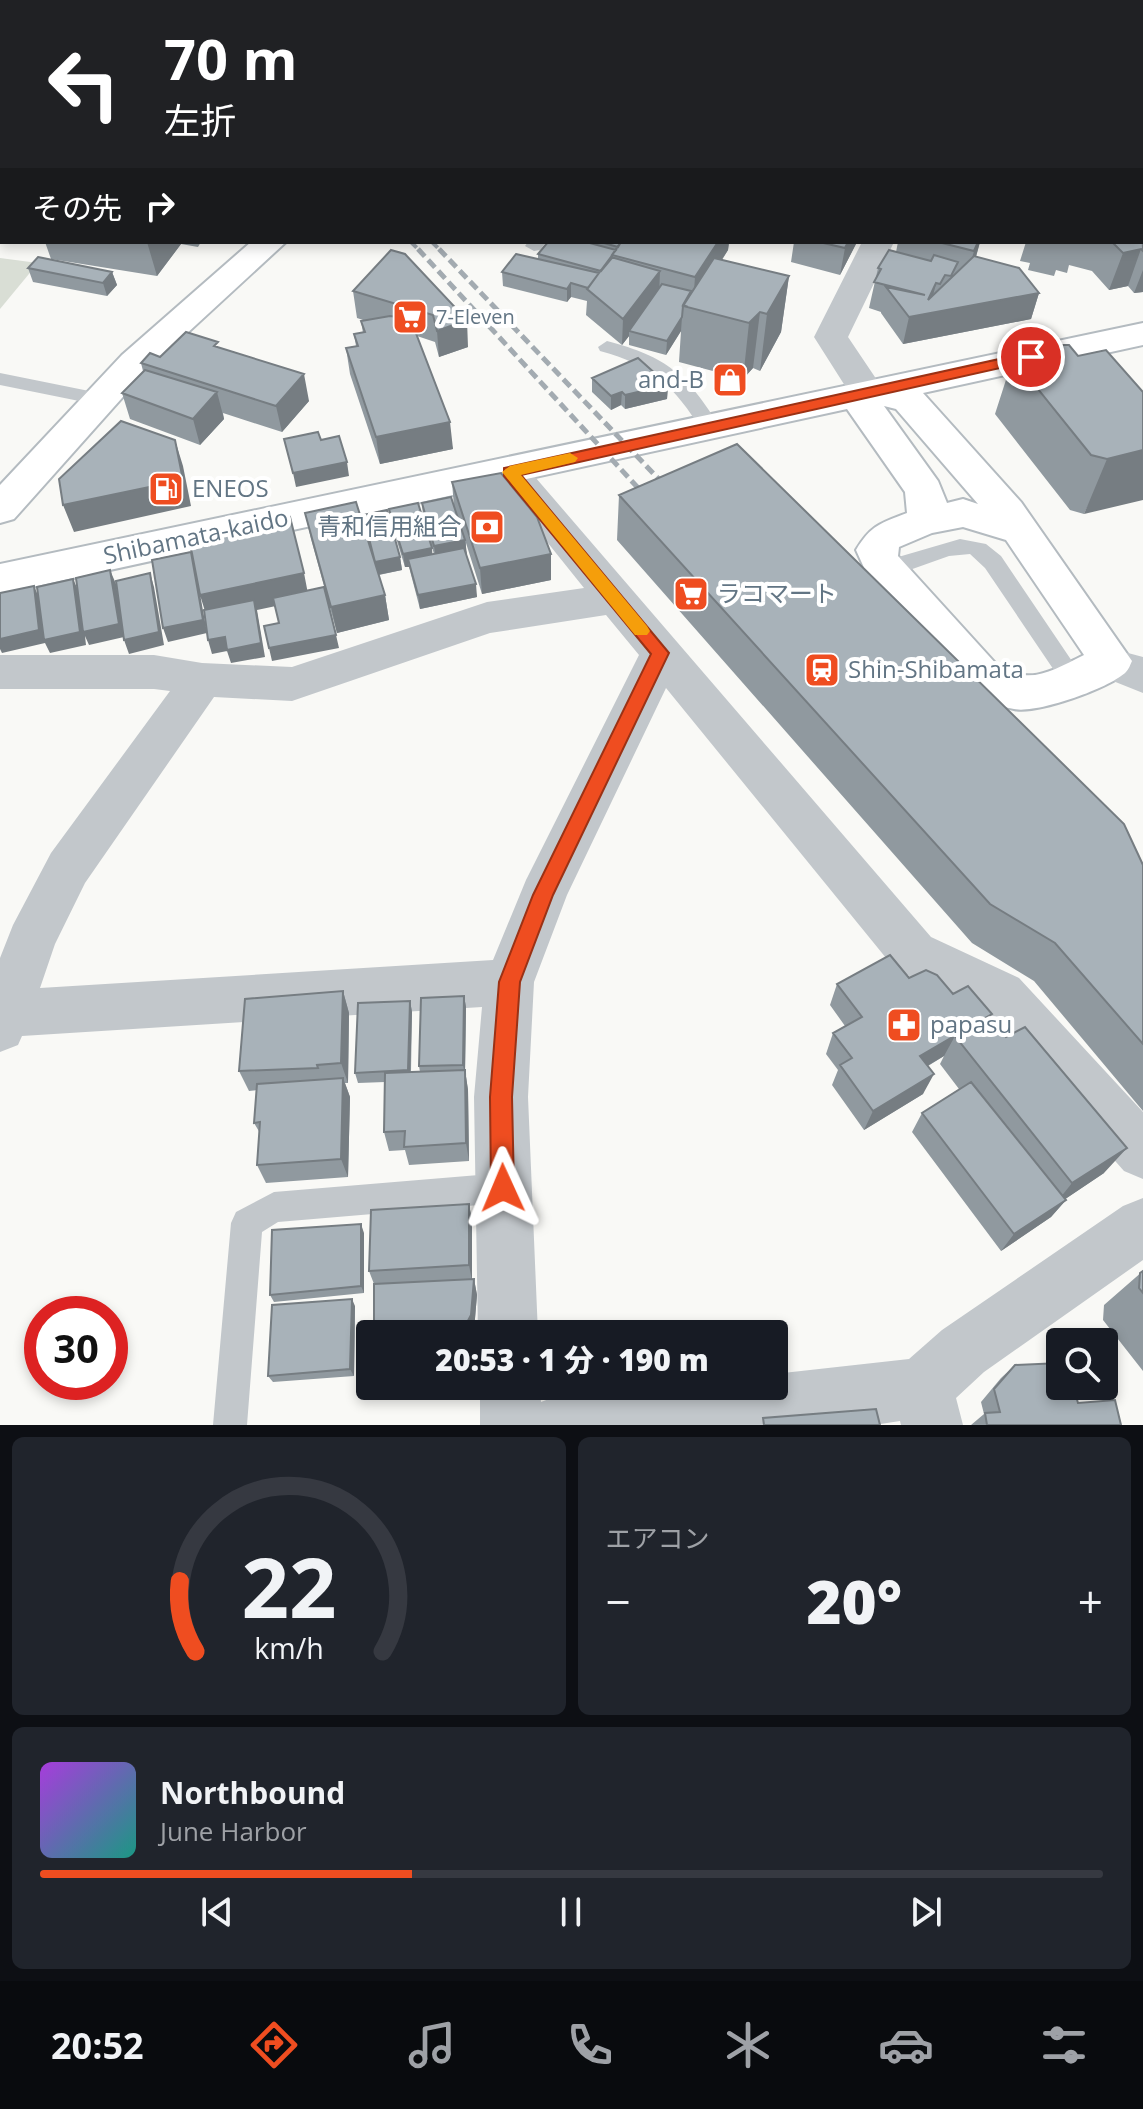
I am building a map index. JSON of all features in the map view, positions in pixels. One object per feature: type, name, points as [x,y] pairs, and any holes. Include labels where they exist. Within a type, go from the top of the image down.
[{"type":"street","points":[[0,509],[134,363],[268,244]]},
{"type":"street","points":[[877,244],[831,330],[835,343],[867,392],[865,411],[924,490],[928,506],[924,521]]},
{"type":"street","name":"Shibamata-kaido","points":[[0,579],[1143,334]]},
{"type":"street","points":[[867,392],[908,399],[1020,530],[1128,669],[1072,679],[1038,694],[1015,695],[996,688],[983,678],[891,575],[880,562],[876,550],[885,537],[924,521],[963,513],[1020,530]]},
{"type":"street","points":[[510,472],[613,599],[913,953],[1001,995],[1143,1152]]},
{"type":"street","points":[[0,672],[154,672],[202,680],[292,684],[487,618],[613,599]]},
{"type":"street","points":[[508,1320],[501,1097],[509,982],[543,895],[661,653]]},
{"type":"street","points":[[202,680],[68,868],[31,941],[1,1018],[509,982]]},
{"type":"street","points":[[560,1425],[864,1396],[928,1406],[963,1351],[1143,1226]]},
{"type":"street","points":[[510,1400],[511,1425]]},
{"type":"lane","points":[[607,347],[639,355],[652,364],[693,402],[710,427]]},
{"type":"lane","points":[[0,379],[99,399]]},
{"type":"lane","points":[[891,575],[896,566],[952,548],[966,546],[978,549],[993,562],[1072,679]]},
{"type":"lane","points":[[230,1425],[247,1223],[274,1207],[503,1188]]},
{"type":"shaded area","points":[[0,258],[38,263],[0,309]]},
{"type":"building","points":[[546,244],[594,244],[616,250],[601,271],[538,254]]},
{"type":"building","points":[[620,244],[717,244],[695,277],[612,255]]},
{"type":"building","points":[[946,244],[977,244],[974,251]]},
{"type":"building","points":[[1114,244],[1143,244],[1143,251],[1123,253]]},
{"type":"building","points":[[391,250],[405,254],[467,320],[437,331],[433,315],[353,291]]},
{"type":"building","points":[[889,250],[931,261],[934,255],[958,262],[951,276],[945,275],[940,284],[936,283],[928,300],[974,256],[1019,268],[1039,293],[909,317],[886,287],[925,295],[874,282]]},
{"type":"building","points":[[516,254],[599,273],[588,288],[571,283],[567,289],[502,272]]},
{"type":"building","points":[[38,257],[112,272],[103,283],[28,268]]},
{"type":"building","points":[[611,257],[660,271],[623,319],[587,289]]},
{"type":"building","points":[[714,258],[789,276],[767,314],[760,312],[749,323],[683,306]]},
{"type":"building","points":[[662,284],[691,291],[683,305],[688,307],[683,306],[682,317],[667,341],[629,331]]},
{"type":"building","points":[[390,316],[406,318],[408,324],[412,323],[450,422],[376,437],[346,348],[358,346],[354,334],[365,332],[361,321]]},
{"type":"building","points":[[186,332],[218,342],[214,346],[304,374],[276,406],[141,363],[150,353],[160,357]]},
{"type":"building","points":[[1034,345],[1069,345],[1078,356],[1106,350],[1143,392],[1143,450],[1107,459],[1091,455],[1013,358]]},
{"type":"building","points":[[638,358],[668,385],[611,396],[592,378]]},
{"type":"building","points":[[145,370],[217,392],[193,419],[122,393]]},
{"type":"building","points":[[121,421],[175,440],[183,480],[63,505],[59,479]]},
{"type":"building","points":[[318,432],[321,440],[339,436],[347,462],[293,473],[284,439]]},
{"type":"building","points":[[737,444],[1124,824],[1143,865],[1143,1044],[1055,943],[990,904],[619,495]]},
{"type":"building","points":[[501,473],[537,517],[551,554],[480,568],[452,482]]},
{"type":"building","points":[[451,497],[465,540],[434,546],[422,503]]},
{"type":"building","points":[[356,502],[385,595],[331,607],[305,513]]},
{"type":"building","points":[[418,503],[432,548],[403,554],[389,509]]},
{"type":"building","points":[[387,510],[400,557],[375,562],[363,515]]},
{"type":"building","points":[[290,517],[304,573],[200,595],[189,538]]},
{"type":"building","points":[[464,548],[476,584],[418,595],[408,559]]},
{"type":"building","points":[[191,552],[203,620],[163,628],[152,560]]},
{"type":"building","points":[[110,570],[119,624],[83,632],[76,578]]},
{"type":"building","points":[[150,573],[159,632],[124,640],[116,581]]},
{"type":"building","points":[[73,579],[80,632],[44,640],[37,587]]},
{"type":"building","points":[[34,586],[39,630],[0,639],[0,593]]},
{"type":"building","points":[[324,587],[336,635],[269,648],[264,626],[279,623],[273,598]]},
{"type":"building","points":[[254,600],[261,643],[227,650],[225,637],[208,640],[204,610]]},
{"type":"building","points":[[890,955],[909,978],[926,970],[937,975],[953,994],[968,986],[992,1014],[920,1056],[934,1074],[873,1111],[840,1065],[852,1058],[833,1033],[862,1017],[837,984]]},
{"type":"building","points":[[343,991],[341,1063],[317,1065],[318,1068],[239,1071],[245,999]]},
{"type":"building","points":[[464,996],[463,1065],[419,1066],[421,998]]},
{"type":"building","points":[[410,1001],[408,1070],[355,1073],[358,1003]]},
{"type":"building","points":[[989,1016],[1006,1037],[1025,1027],[1127,1148],[1072,1183],[955,1036]]},
{"type":"building","points":[[465,1070],[466,1143],[404,1147],[405,1131],[384,1132],[385,1073]]},
{"type":"building","points":[[343,1078],[341,1159],[257,1165],[260,1122],[254,1123],[257,1084]]},
{"type":"building","points":[[971,1082],[1066,1200],[1014,1234],[922,1113]]},
{"type":"building","points":[[469,1204],[469,1265],[369,1271],[371,1210]]},
{"type":"building","points":[[361,1224],[361,1286],[270,1295],[272,1230]]},
{"type":"building","points":[[1143,1271],[1143,1293],[1139,1288],[1140,1273]]},
{"type":"building","points":[[474,1279],[471,1315],[468,1320],[374,1320],[374,1284]]},
{"type":"building","points":[[352,1299],[350,1369],[268,1376],[272,1305]]},
{"type":"building","points":[[1046,1364],[1046,1400],[1077,1400],[1078,1403],[1115,1400],[1121,1425],[987,1425],[985,1413],[1000,1412],[994,1389],[1015,1365]]},
{"type":"building","points":[[876,1409],[880,1425],[764,1425],[763,1418]]},
{"type":"railway","points":[[413,244],[418,249]]},
{"type":"railway","points":[[434,244],[439,249]]},
{"type":"railway","points":[[418,249],[651,502]]},
{"type":"railway","points":[[439,249],[673,494]]},
{"type":"slow traffic","points":[[570,458],[510,472],[641,631]]},
{"type":"place","name":"7-Eleven","points":[[410,317]]},
{"type":"place","name":"and-B","points":[[730,380]]},
{"type":"place","name":"ENEOS","points":[[166,489]]},
{"type":"place","name":"青和信用組合","points":[[487,527]]},
{"type":"place","name":"ラコマート","points":[[691,594]]},
{"type":"place","name":"Shin-Shibamata","points":[[822,670]]},
{"type":"place","name":"papasu","points":[[904,1025]]},
{"type":"route","points":[[503,1188],[501,1097],[509,982],[543,895],[661,653],[510,472],[1031,357]]}]
